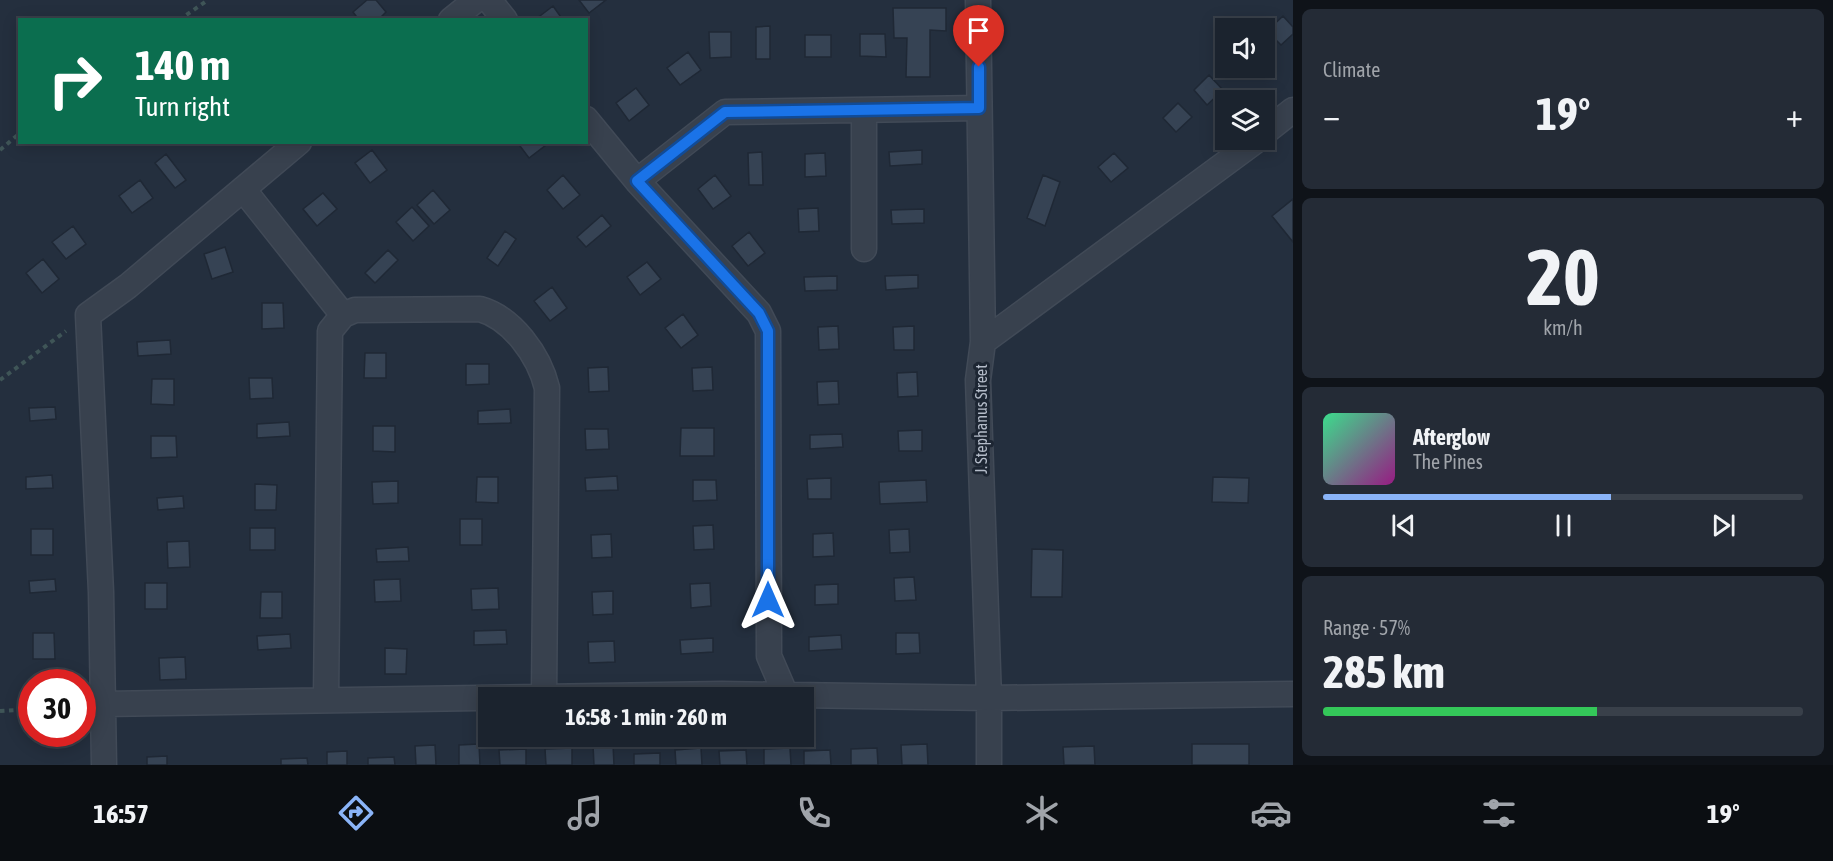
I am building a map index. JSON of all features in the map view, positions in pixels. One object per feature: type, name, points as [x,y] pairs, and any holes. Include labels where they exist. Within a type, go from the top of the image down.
[{"type":"street","points":[[454,18],[476,0]]},
{"type":"street","points":[[489,0],[503,18]]},
{"type":"street","points":[[978,0],[983,342]]},
{"type":"street","points":[[637,181],[725,112],[979,108]]},
{"type":"street","points":[[1275,124],[1293,110]]},
{"type":"street","points":[[864,111],[864,249]]},
{"type":"street","points":[[588,121],[637,181],[759,313],[768,331],[769,656],[782,687]]},
{"type":"street","points":[[104,765],[88,315],[128,286],[297,144]]},
{"type":"street","name":"J. Stephanus Street","points":[[989,765],[989,698],[978,380],[983,342],[1243,150]]},
{"type":"street","points":[[243,189],[343,315]]},
{"type":"street","points":[[326,699],[330,331],[343,315],[355,310],[480,309],[488,311],[508,323],[544,374],[547,388],[544,687]]},
{"type":"street","points":[[814,694],[989,698],[1293,694]]},
{"type":"street","points":[[103,704],[478,696]]},
{"type":"path","points":[[182,18],[208,0]]},
{"type":"path","points":[[0,150],[18,135]]},
{"type":"path","points":[[0,381],[88,315]]},
{"type":"path","points":[[0,711],[18,710]]},
{"type":"building","points":[[367,0],[376,0],[386,12],[380,18],[358,18],[353,12]]},
{"type":"building","points":[[579,0],[606,0],[589,13]]},
{"type":"building","points":[[553,6],[562,18],[537,18]]},
{"type":"building","points":[[893,8],[946,8],[946,31],[930,30],[930,77],[906,77],[907,38],[894,38]]},
{"type":"building","points":[[1283,16],[1293,27],[1293,34],[1281,45],[1275,39],[1275,24]]},
{"type":"building","points":[[770,26],[770,59],[756,59],[756,27]]},
{"type":"building","points":[[709,32],[731,32],[731,57],[710,58]]},
{"type":"building","points":[[860,34],[885,34],[886,57],[860,56]]},
{"type":"building","points":[[805,35],[831,35],[831,57],[805,57]]},
{"type":"building","points":[[688,52],[701,70],[680,85],[667,68]]},
{"type":"building","points":[[1209,75],[1223,90],[1215,90],[1215,98],[1207,105],[1194,90]]},
{"type":"building","points":[[636,88],[649,105],[629,121],[616,103]]},
{"type":"building","points":[[1178,103],[1192,117],[1176,132],[1163,118]]},
{"type":"building","points":[[518,144],[545,144],[546,145],[529,158]]},
{"type":"building","points":[[372,150],[387,170],[370,183],[355,163]]},
{"type":"building","points":[[922,150],[922,164],[890,166],[889,152]]},
{"type":"building","points":[[762,152],[763,185],[749,185],[748,153]]},
{"type":"building","points":[[825,153],[826,176],[805,177],[805,154]]},
{"type":"building","points":[[1114,153],[1128,168],[1111,182],[1098,167]]},
{"type":"building","points":[[166,154],[186,180],[175,188],[155,163]]},
{"type":"building","points":[[563,175],[580,195],[563,209],[547,190]]},
{"type":"building","points":[[715,175],[731,196],[713,209],[698,189]]},
{"type":"building","points":[[1043,175],[1060,182],[1045,226],[1027,218]]},
{"type":"building","points":[[140,180],[153,198],[132,213],[119,196]]},
{"type":"building","points":[[433,190],[450,210],[434,224],[417,205]]},
{"type":"building","points":[[323,193],[337,209],[317,226],[303,209]]},
{"type":"building","points":[[1293,199],[1293,242],[1272,216]]},
{"type":"building","points":[[412,207],[429,226],[413,241],[396,222]]},
{"type":"building","points":[[818,208],[819,231],[799,232],[798,209]]},
{"type":"building","points":[[924,209],[924,223],[892,224],[891,210]]},
{"type":"building","points":[[602,215],[611,226],[586,247],[577,237]]},
{"type":"building","points":[[73,226],[86,244],[66,259],[52,242]]},
{"type":"building","points":[[505,231],[516,239],[498,266],[487,258]]},
{"type":"building","points":[[749,232],[765,253],[748,266],[732,246]]},
{"type":"building","points":[[225,247],[233,272],[212,279],[204,254]]},
{"type":"building","points":[[388,250],[398,260],[375,283],[365,273]]},
{"type":"building","points":[[43,259],[59,279],[42,293],[26,273]]},
{"type":"building","points":[[647,262],[661,279],[640,295],[627,277]]},
{"type":"building","points":[[918,275],[918,288],[886,290],[885,276]]},
{"type":"building","points":[[837,276],[837,290],[805,291],[804,277]]},
{"type":"building","points":[[552,287],[567,308],[550,321],[534,301]]},
{"type":"building","points":[[262,303],[283,303],[284,328],[262,329]]},
{"type":"building","points":[[683,314],[698,335],[681,348],[665,328]]},
{"type":"building","points":[[838,326],[839,349],[819,350],[818,327]]},
{"type":"building","points":[[914,326],[914,350],[894,350],[893,327]]},
{"type":"building","points":[[170,340],[171,354],[138,356],[137,342]]},
{"type":"building","points":[[365,353],[386,353],[386,378],[364,378]]},
{"type":"building","points":[[466,364],[489,364],[489,384],[466,385]]},
{"type":"building","points":[[608,367],[609,391],[589,392],[588,368]]},
{"type":"building","points":[[712,367],[713,390],[693,391],[692,368]]},
{"type":"building","points":[[917,372],[918,396],[898,397],[897,373]]},
{"type":"building","points":[[249,378],[272,378],[273,398],[250,399]]},
{"type":"building","points":[[152,379],[174,379],[174,405],[151,404]]},
{"type":"building","points":[[838,381],[839,404],[818,405],[817,382]]},
{"type":"building","points":[[55,407],[56,419],[30,421],[29,408]]},
{"type":"building","points":[[510,409],[511,423],[478,424],[478,411]]},
{"type":"building","points":[[289,422],[290,436],[257,438],[257,424]]},
{"type":"building","points":[[373,426],[395,426],[395,452],[373,451]]},
{"type":"building","points":[[681,428],[714,428],[714,456],[680,456]]},
{"type":"building","points":[[585,429],[608,429],[609,449],[586,450]]},
{"type":"building","points":[[922,430],[922,451],[899,451],[898,431]]},
{"type":"building","points":[[842,434],[843,447],[810,449],[810,435]]},
{"type":"building","points":[[151,436],[176,436],[177,457],[151,458]]},
{"type":"building","points":[[52,475],[53,488],[26,489],[26,477]]},
{"type":"building","points":[[617,476],[618,490],[586,491],[585,478]]},
{"type":"building","points":[[477,477],[498,477],[498,503],[476,502]]},
{"type":"building","points":[[1213,477],[1249,478],[1248,503],[1212,502]]},
{"type":"building","points":[[831,478],[831,499],[808,499],[807,479]]},
{"type":"building","points":[[693,480],[716,480],[717,500],[693,501]]},
{"type":"building","points":[[926,480],[927,502],[880,504],[879,482]]},
{"type":"building","points":[[398,481],[398,503],[373,504],[372,482]]},
{"type":"building","points":[[255,484],[277,485],[276,510],[255,510]]},
{"type":"building","points":[[183,496],[184,508],[158,510],[157,498]]},
{"type":"building","points":[[460,519],[482,519],[482,545],[460,545]]},
{"type":"building","points":[[713,525],[714,549],[694,550],[693,526]]},
{"type":"building","points":[[250,528],[275,528],[275,550],[250,550]]},
{"type":"building","points":[[31,529],[53,529],[53,555],[31,555]]},
{"type":"building","points":[[909,529],[910,552],[890,553],[889,530]]},
{"type":"building","points":[[833,533],[834,556],[813,557],[813,534]]},
{"type":"building","points":[[611,534],[612,557],[592,558],[591,535]]},
{"type":"building","points":[[189,541],[190,567],[168,568],[167,542]]},
{"type":"building","points":[[408,547],[409,561],[377,562],[376,549]]},
{"type":"building","points":[[1032,549],[1063,550],[1062,597],[1031,597]]},
{"type":"building","points":[[914,577],[916,600],[895,601],[894,578]]},
{"type":"building","points":[[55,579],[56,591],[30,593],[29,581]]},
{"type":"building","points":[[400,579],[401,601],[375,602],[374,580]]},
{"type":"building","points":[[145,583],[167,583],[167,609],[145,609]]},
{"type":"building","points":[[710,583],[711,606],[691,608],[690,584]]},
{"type":"building","points":[[838,584],[838,604],[815,605],[815,585]]},
{"type":"building","points":[[498,588],[499,609],[472,610],[471,589]]},
{"type":"building","points":[[613,591],[613,614],[593,615],[592,592]]},
{"type":"building","points":[[261,592],[282,592],[282,618],[260,618]]},
{"type":"building","points":[[506,630],[507,644],[474,645],[474,631]]},
{"type":"building","points":[[33,633],[54,633],[55,659],[33,659]]},
{"type":"building","points":[[896,633],[919,633],[920,653],[896,654]]},
{"type":"building","points":[[290,634],[291,648],[258,650],[257,636]]},
{"type":"building","points":[[841,635],[842,649],[809,651],[809,637]]},
{"type":"building","points":[[713,638],[713,652],[681,654],[680,640]]},
{"type":"building","points":[[614,641],[615,662],[589,663],[588,642]]},
{"type":"building","points":[[385,648],[407,649],[406,674],[385,674]]},
{"type":"building","points":[[185,657],[186,679],[160,680],[159,658]]},
{"type":"building","points":[[478,744],[480,765],[459,765],[459,745]]},
{"type":"building","points":[[927,744],[928,765],[902,765],[901,745]]},
{"type":"building","points":[[1192,744],[1249,744],[1249,765],[1192,765]]},
{"type":"building","points":[[435,745],[436,765],[416,765],[415,746]]},
{"type":"building","points":[[1094,746],[1095,765],[1064,765],[1063,747]]},
{"type":"building","points":[[593,747],[613,747],[614,765],[594,765]]},
{"type":"building","points":[[572,748],[572,765],[546,765],[545,749]]},
{"type":"building","points":[[701,748],[702,765],[676,765],[675,750]]},
{"type":"building","points":[[790,748],[791,765],[764,765],[764,749]]},
{"type":"building","points":[[877,748],[878,765],[851,765],[851,749]]},
{"type":"building","points":[[526,749],[526,765],[500,765],[499,750]]},
{"type":"building","points":[[746,750],[747,765],[720,765],[719,751]]},
{"type":"building","points":[[830,750],[831,765],[804,765],[804,751]]},
{"type":"building","points":[[347,751],[347,765],[327,765],[327,752]]},
{"type":"building","points":[[660,753],[660,765],[634,765],[634,754]]},
{"type":"building","points":[[167,756],[167,765],[147,765],[147,757]]},
{"type":"building","points":[[394,757],[395,765],[368,765],[368,758]]},
{"type":"building","points":[[307,758],[308,765],[281,765],[281,759]]},
{"type":"route","points":[[768,600],[770,351],[768,331],[759,313],[637,181],[725,112],[979,108],[979,67]]}]
